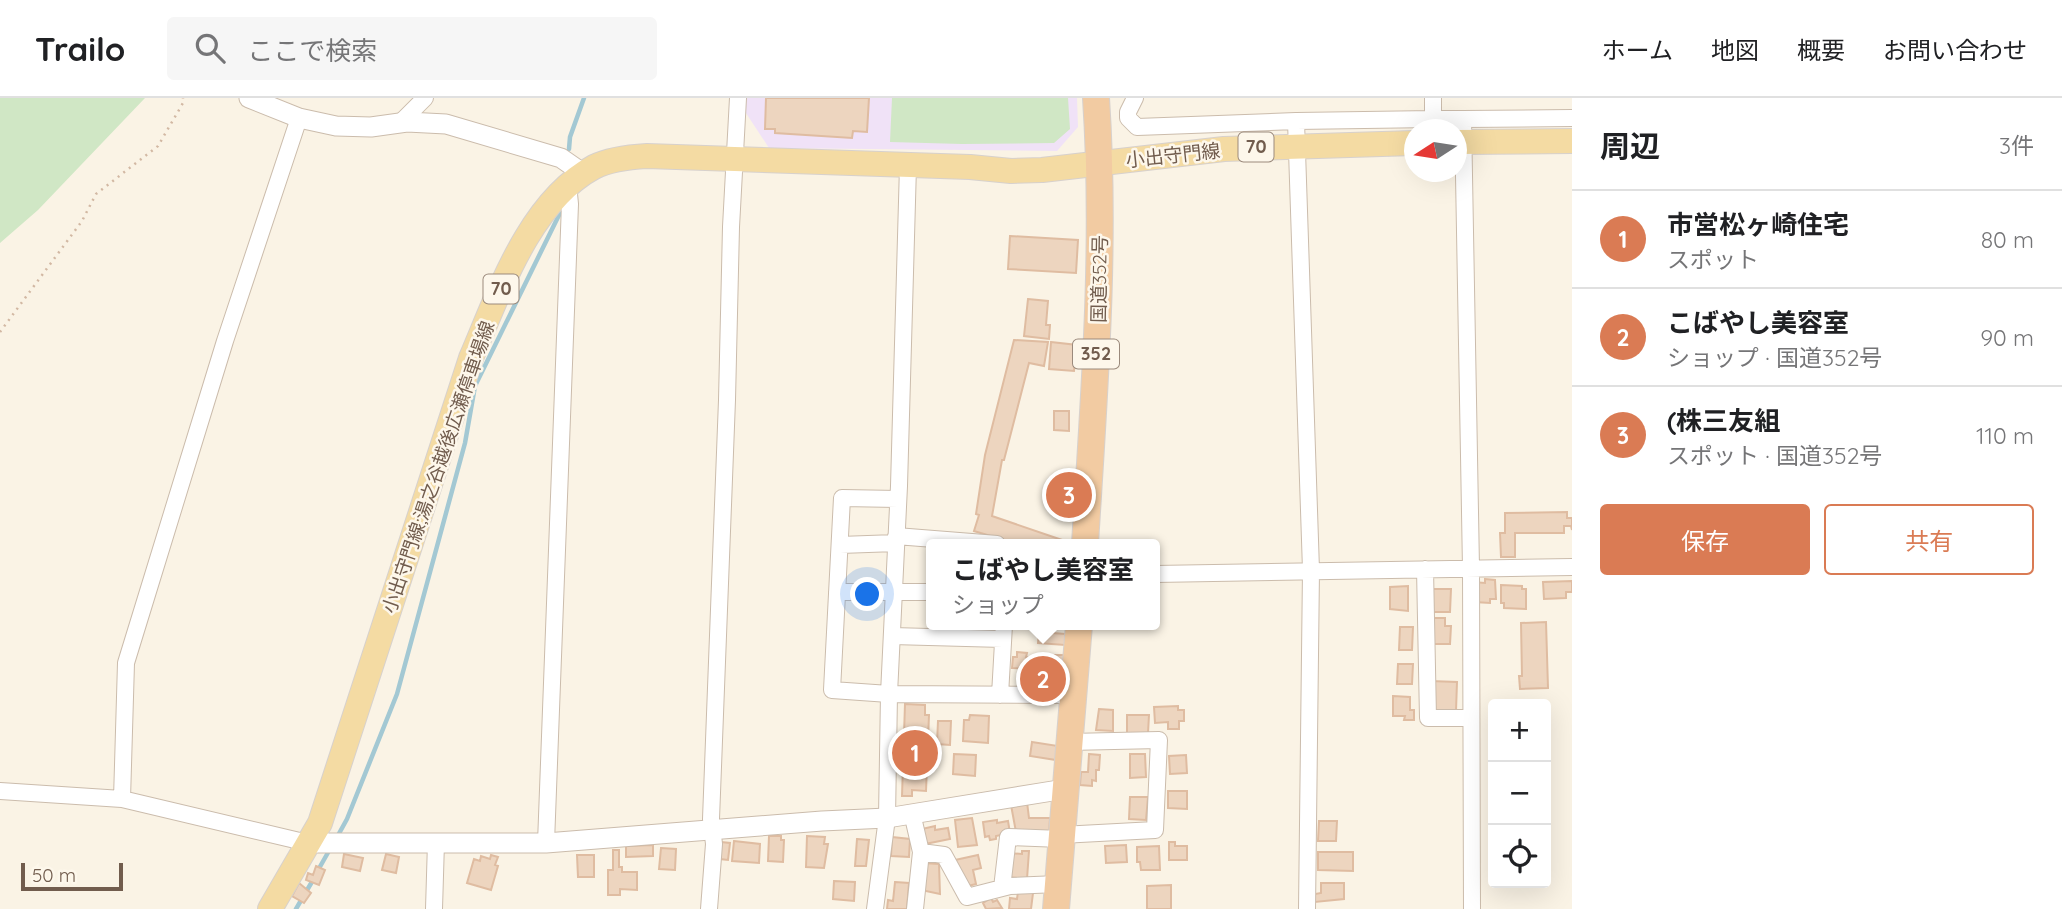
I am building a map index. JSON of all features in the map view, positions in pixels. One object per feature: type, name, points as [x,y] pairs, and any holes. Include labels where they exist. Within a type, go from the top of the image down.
[{"type":"highway","name":"国道352号","points":[[1085,539],[1099,305],[1096,98]]},
{"type":"highway","points":[[1057,896],[1079,630]]},
{"type":"main road","name":"小出守門線","points":[[1099,163],[1195,151],[1296,133],[1404,142]]},
{"type":"main road","points":[[1467,135],[1572,141]]},
{"type":"main road","name":"小出守門線;湯之谷越後広瀬停車場線","points":[[270,909],[320,822],[471,358],[518,255],[542,215],[564,189],[595,167],[627,158],[734,158],[1011,171],[1099,163]]},
{"type":"street","points":[[250,98],[299,118],[336,126],[446,124],[561,158],[584,174]]},
{"type":"street","points":[[400,123],[425,98]]},
{"type":"street","points":[[709,909],[715,844],[711,819],[738,98]]},
{"type":"street","points":[[1135,98],[1128,111],[1128,118],[1137,127],[1296,133],[1404,122]]},
{"type":"street","points":[[1433,98],[1433,119]]},
{"type":"street","points":[[122,799],[126,663],[225,341],[299,118]]},
{"type":"street","points":[[1467,134],[1572,118]]},
{"type":"street","points":[[1296,133],[1311,570],[1307,909]]},
{"type":"street","points":[[875,909],[887,818],[908,166]]},
{"type":"street","points":[[1462,182],[1471,568],[1472,909]]},
{"type":"street","points":[[546,843],[570,204],[569,194],[564,189]]},
{"type":"street","points":[[898,499],[842,498],[832,690],[889,694],[1074,695]]},
{"type":"street","points":[[840,545],[896,540],[926,541]]},
{"type":"street","points":[[1160,574],[1572,567]]},
{"type":"street","points":[[1425,569],[1428,718],[1471,718]]},
{"type":"street","points":[[837,592],[926,592]]},
{"type":"street","points":[[892,636],[1004,632],[1000,695]]},
{"type":"street","points":[[1002,888],[1008,837],[1061,837],[1156,830],[1158,740],[1069,742]]},
{"type":"street","points":[[0,791],[122,799],[308,843],[546,843],[887,818],[1065,789]]},
{"type":"street","points":[[912,813],[921,852],[915,909]]},
{"type":"street","points":[[434,909],[436,842]]},
{"type":"street","points":[[921,852],[944,855],[967,897],[1002,888],[1057,896]]},
{"type":"path","points":[[0,332],[82,221],[96,194],[158,146],[183,103],[183,98]]},
{"type":"shaded area","points":[[743,98],[1077,98],[1078,127],[1057,151],[769,148],[742,107]]},
{"type":"green space","points":[[0,98],[145,98],[38,210],[0,243]]},
{"type":"green space","points":[[892,98],[1068,98],[1070,129],[1054,143],[890,142]]},
{"type":"building","points":[[766,98],[869,98],[867,132],[853,131],[852,138],[775,133],[775,129],[765,129]]},
{"type":"building","points":[[1010,236],[1078,240],[1076,273],[1008,269]]},
{"type":"building","points":[[1028,299],[1048,301],[1046,325],[1050,325],[1049,339],[1024,336]]},
{"type":"building","points":[[1014,340],[1048,342],[1044,366],[1029,363],[1002,460],[992,516],[1059,539],[1000,539],[974,531],[979,515],[976,514],[985,455]]},
{"type":"building","points":[[1051,342],[1077,345],[1074,371],[1049,369]]},
{"type":"building","points":[[1054,411],[1069,411],[1069,431],[1054,430]]},
{"type":"building","points":[[1064,477],[1076,478],[1073,513],[1062,512]]},
{"type":"building","points":[[1567,512],[1567,518],[1572,518],[1572,530],[1571,526],[1564,526],[1564,533],[1515,533],[1515,557],[1501,557],[1500,533],[1505,533],[1505,513]]},
{"type":"building","points":[[1485,579],[1495,580],[1496,599],[1490,599],[1490,603],[1474,602],[1473,582],[1485,583]]},
{"type":"building","points":[[1572,581],[1572,592],[1566,592],[1566,598],[1544,599],[1543,582]]},
{"type":"building","points":[[1501,585],[1522,586],[1522,589],[1526,589],[1526,609],[1504,608],[1504,603],[1501,603]]},
{"type":"building","points":[[1408,586],[1408,611],[1390,609],[1390,587]]},
{"type":"building","points":[[1433,589],[1451,589],[1450,612],[1432,612]]},
{"type":"building","points":[[1433,618],[1445,618],[1445,626],[1451,626],[1450,644],[1433,644]]},
{"type":"building","points":[[1546,622],[1548,688],[1520,689],[1521,623]]},
{"type":"building","points":[[1400,627],[1413,627],[1412,650],[1399,650]]},
{"type":"building","points":[[1039,632],[1065,634],[1065,645],[1038,643]]},
{"type":"building","points":[[1017,652],[1027,653],[1026,657],[1052,658],[1052,655],[1064,655],[1063,671],[1052,671],[1052,662],[1042,662],[1041,669],[1012,668],[1013,657],[1017,657]]},
{"type":"building","points":[[1398,664],[1413,664],[1412,684],[1397,684]]},
{"type":"building","points":[[1023,670],[1064,673],[1063,687],[1022,685]]},
{"type":"building","points":[[1430,681],[1457,682],[1456,711],[1434,710]]},
{"type":"building","points":[[1393,696],[1410,697],[1410,710],[1414,710],[1414,720],[1404,720],[1405,716],[1393,716]]},
{"type":"building","points":[[905,704],[925,705],[925,715],[929,715],[926,791],[912,790],[912,796],[902,796]]},
{"type":"building","points":[[1178,706],[1178,710],[1184,710],[1184,721],[1179,721],[1179,729],[1168,729],[1168,722],[1155,723],[1154,707]]},
{"type":"building","points":[[1099,709],[1113,710],[1113,731],[1096,730]]},
{"type":"building","points":[[970,715],[989,716],[988,743],[963,741],[964,720],[969,720]]},
{"type":"building","points":[[1127,715],[1149,715],[1148,733],[1127,733]]},
{"type":"building","points":[[938,721],[951,721],[950,745],[937,744]]},
{"type":"building","points":[[1032,742],[1058,746],[1056,760],[1030,756]]},
{"type":"building","points":[[954,754],[976,755],[975,776],[953,774]]},
{"type":"building","points":[[1089,754],[1100,755],[1096,781],[1092,780],[1092,786],[1080,785],[1081,772],[1088,772]]},
{"type":"building","points":[[1130,754],[1145,754],[1146,777],[1130,778]]},
{"type":"building","points":[[1186,755],[1187,773],[1170,774],[1169,756]]},
{"type":"building","points":[[1168,791],[1187,791],[1187,809],[1168,808]]},
{"type":"building","points":[[1130,797],[1148,797],[1146,820],[1129,819]]},
{"type":"building","points":[[1027,802],[1029,818],[1050,818],[1049,835],[1016,832],[1011,805]]},
{"type":"building","points":[[972,818],[977,845],[958,847],[955,820]]},
{"type":"building","points":[[997,820],[997,823],[1008,821],[1010,833],[990,840],[989,836],[985,837],[983,822]]},
{"type":"building","points":[[1319,821],[1337,821],[1336,841],[1318,841]]},
{"type":"building","points":[[935,826],[935,830],[948,828],[950,839],[925,844],[922,829]]},
{"type":"building","points":[[769,836],[781,836],[781,840],[784,840],[783,862],[768,861]]},
{"type":"building","points":[[807,836],[825,837],[824,844],[828,844],[824,868],[806,867]]},
{"type":"building","points":[[892,837],[910,839],[909,857],[891,856]]},
{"type":"building","points":[[857,839],[869,840],[866,866],[855,866]]},
{"type":"building","points":[[734,841],[760,844],[759,863],[732,861]]},
{"type":"building","points":[[721,842],[730,843],[728,860],[720,859]]},
{"type":"building","points":[[1169,842],[1175,842],[1175,846],[1187,846],[1187,860],[1169,860]]},
{"type":"building","points":[[653,845],[653,856],[626,857],[626,846]]},
{"type":"building","points":[[1126,845],[1127,862],[1106,863],[1105,846]]},
{"type":"building","points":[[1159,846],[1160,870],[1141,870],[1140,862],[1137,862],[1137,847]]},
{"type":"building","points":[[661,848],[676,849],[675,870],[659,869]]},
{"type":"building","points":[[613,850],[619,850],[619,867],[622,867],[622,872],[637,872],[637,890],[620,889],[620,895],[608,895],[608,870],[613,870]]},
{"type":"building","points":[[1022,851],[1029,851],[1027,879],[1007,877],[1009,853],[1022,854]]},
{"type":"building","points":[[1318,852],[1353,852],[1353,871],[1318,870]]},
{"type":"building","points":[[344,854],[363,858],[360,871],[342,867]]},
{"type":"building","points":[[386,854],[399,857],[396,873],[382,870]]},
{"type":"building","points":[[491,855],[498,857],[495,865],[498,866],[491,890],[467,883],[474,859],[480,861],[481,856],[490,859]]},
{"type":"building","points":[[577,855],[594,855],[594,877],[578,877]]},
{"type":"building","points":[[978,855],[981,868],[973,870],[976,884],[964,887],[955,860]]},
{"type":"building","points":[[923,863],[939,864],[940,894],[921,890]]},
{"type":"building","points":[[316,866],[325,870],[319,885],[306,880],[308,873],[313,875]]},
{"type":"building","points":[[834,881],[855,882],[854,901],[833,899]]},
{"type":"building","points":[[895,882],[909,883],[907,909],[887,909],[888,900],[893,901]]},
{"type":"building","points":[[299,883],[311,893],[304,903],[292,896]]},
{"type":"building","points":[[1321,883],[1344,883],[1344,899],[1315,902],[1315,894],[1321,893]]},
{"type":"building","points":[[1171,885],[1171,909],[1147,909],[1147,886]]},
{"type":"building","points":[[1018,891],[1033,893],[1031,909],[1009,909],[1010,898],[1017,899]]},
{"type":"building","points":[[991,898],[993,902],[997,900],[1002,908],[986,909],[983,903]]},
{"type":"waterway","points":[[569,149],[570,137],[584,98]]},
{"type":"waterway","points":[[336,839],[347,819],[397,694],[465,443],[475,386],[560,213]]},
{"type":"waterway","points":[[317,872],[330,849]]},
{"type":"waterway","points":[[296,909],[313,880]]},
{"type":"place","name":"(株三友組","points":[[1069,495]]},
{"type":"place","name":"こばやし美容室","points":[[1043,679]]},
{"type":"place","name":"市営松ヶ崎住宅","points":[[915,753]]}]
